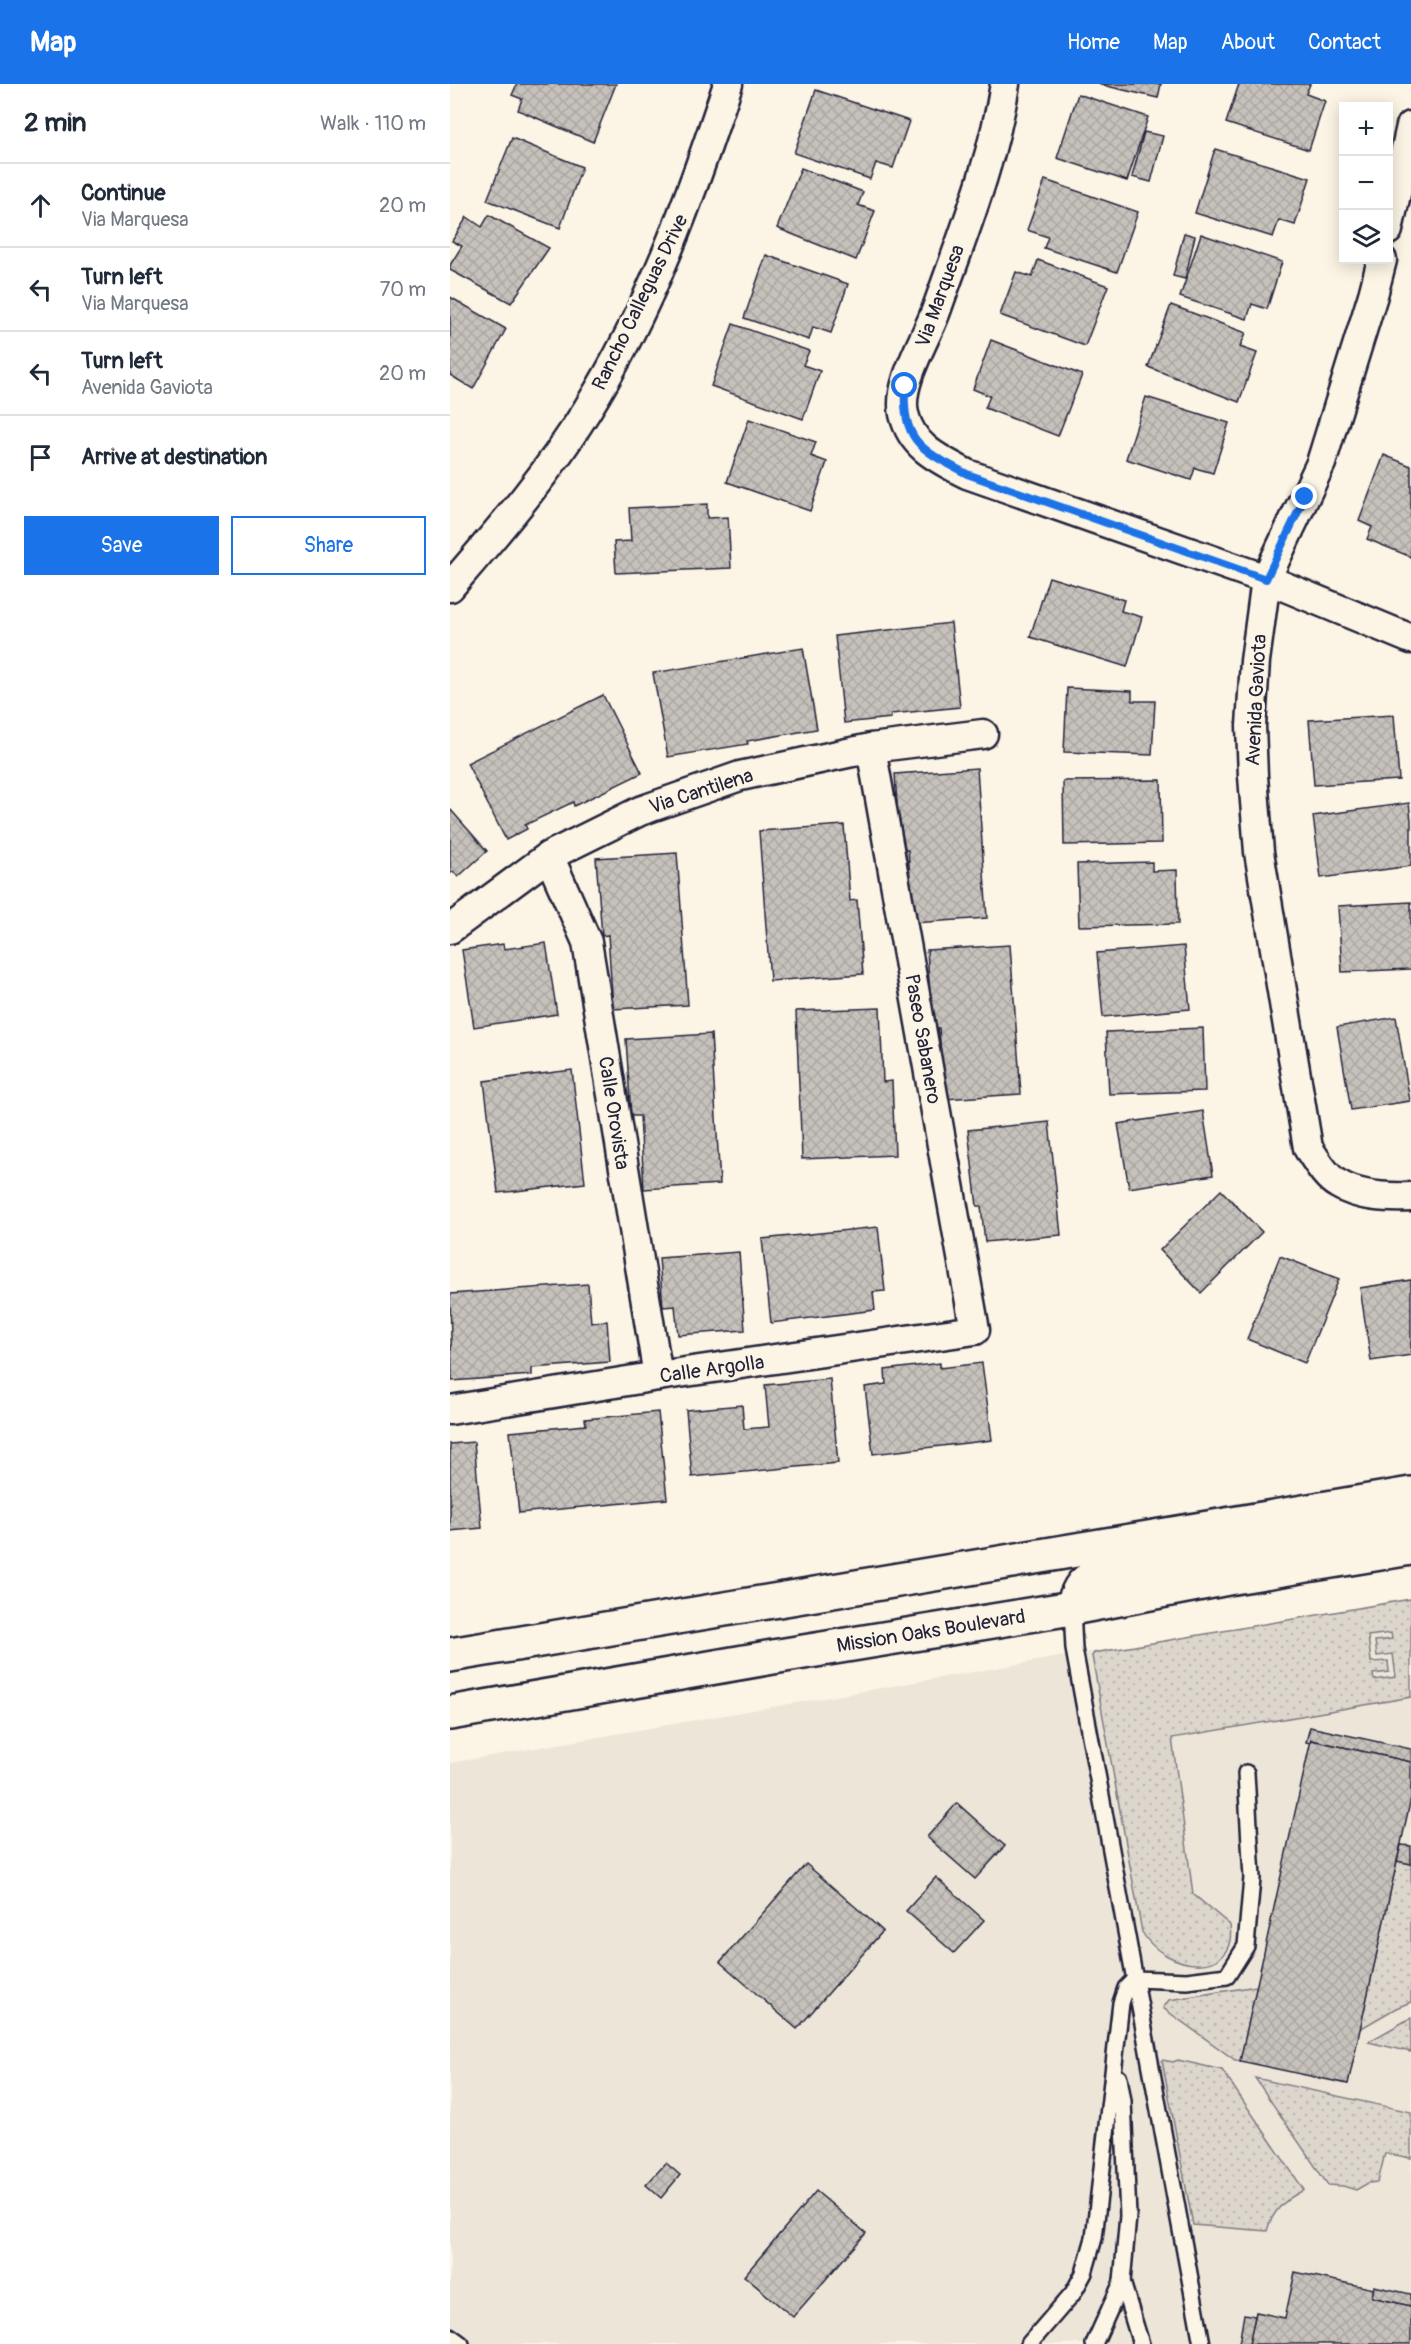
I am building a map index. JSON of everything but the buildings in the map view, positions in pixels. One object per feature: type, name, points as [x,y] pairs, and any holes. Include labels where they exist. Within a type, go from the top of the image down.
[{"type":"main road","points":[[450,1655],[1411,1494]]},
{"type":"main road","points":[[1072,1608],[1078,1590],[1084,1582],[1091,1576],[1105,1571],[1411,1521]]},
{"type":"main road","name":"Mission Oaks Boulevard","points":[[450,1713],[1411,1548]]},
{"type":"street","name":"Rancho Calleguas Drive","points":[[450,587],[529,495],[586,412],[621,352],[665,259],[698,175],[728,84]]},
{"type":"street","name":"Via Marquesa","points":[[1005,84],[1001,109],[975,199],[933,319],[905,386],[903,412],[910,433],[929,454],[967,474],[1266,579],[1411,639]]},
{"type":"street","points":[[1393,221],[1404,195],[1411,126]]},
{"type":"street","name":"Avenida Gaviota","points":[[1381,264],[1374,295],[1321,463],[1266,579],[1255,662],[1251,726],[1252,776],[1259,852],[1308,1148],[1336,1184],[1368,1195],[1393,1198],[1411,1197]]},
{"type":"street","name":"Via Cantilena","points":[[450,928],[549,856],[640,811],[740,776],[871,748],[983,734]]},
{"type":"street","name":"Paseo Sabanero","points":[[871,748],[975,1330]]},
{"type":"street","name":"Calle Orovista","points":[[549,856],[586,942],[658,1376]]},
{"type":"street","name":"Calle Argolla","points":[[450,1410],[658,1376],[975,1330]]},
{"type":"lane","points":[[1072,1608],[1074,1649],[1202,2344]]},
{"type":"lane","points":[[1029,2344],[1073,2293],[1084,2273],[1094,2238],[1121,2003],[1126,1988],[1135,1979],[1187,1981],[1227,1976],[1246,1946],[1252,1878],[1246,1773]]},
{"type":"lane","points":[[1094,2344],[1122,2282],[1128,2216],[1123,2101],[1116,2060]]},
{"type":"lane","points":[[1122,2282],[1141,2344]]},
{"type":"lane","points":[[450,2336],[461,2344]]},
{"type":"shaded area","points":[[1411,1599],[1411,1697],[1172,1738],[1193,1894],[1230,1925],[1229,1943],[1223,1955],[1211,1962],[1197,1964],[1182,1962],[1152,1945],[1142,1932],[1092,1656],[1094,1653]],"holes":[[[1391,1633],[1392,1639],[1375,1641],[1377,1656],[1393,1654],[1396,1677],[1374,1680],[1373,1674],[1389,1672],[1388,1661],[1371,1662],[1368,1636]]]},
{"type":"shaded area","points":[[1411,1600],[1411,2344],[450,2344],[450,1763],[1053,1658]]},
{"type":"shaded area","points":[[1397,1861],[1411,1864],[1411,2002],[1360,2029]]},
{"type":"shaded area","points":[[1257,1986],[1240,2061],[1235,2060],[1163,2008],[1169,2000]]},
{"type":"shaded area","points":[[1411,2018],[1411,2052],[1368,2042],[1407,2020]]},
{"type":"shaded area","points":[[1162,2060],[1173,2062],[1178,2060],[1222,2070],[1304,2190],[1281,2206],[1272,2217],[1267,2231],[1193,2225]]},
{"type":"shaded area","points":[[1255,2078],[1411,2112],[1411,2158],[1385,2153],[1378,2182],[1368,2183],[1356,2190],[1328,2185]]},
{"type":"route","points":[[905,386],[903,412],[910,433],[929,454],[967,474],[1266,579],[1305,497]]}]
